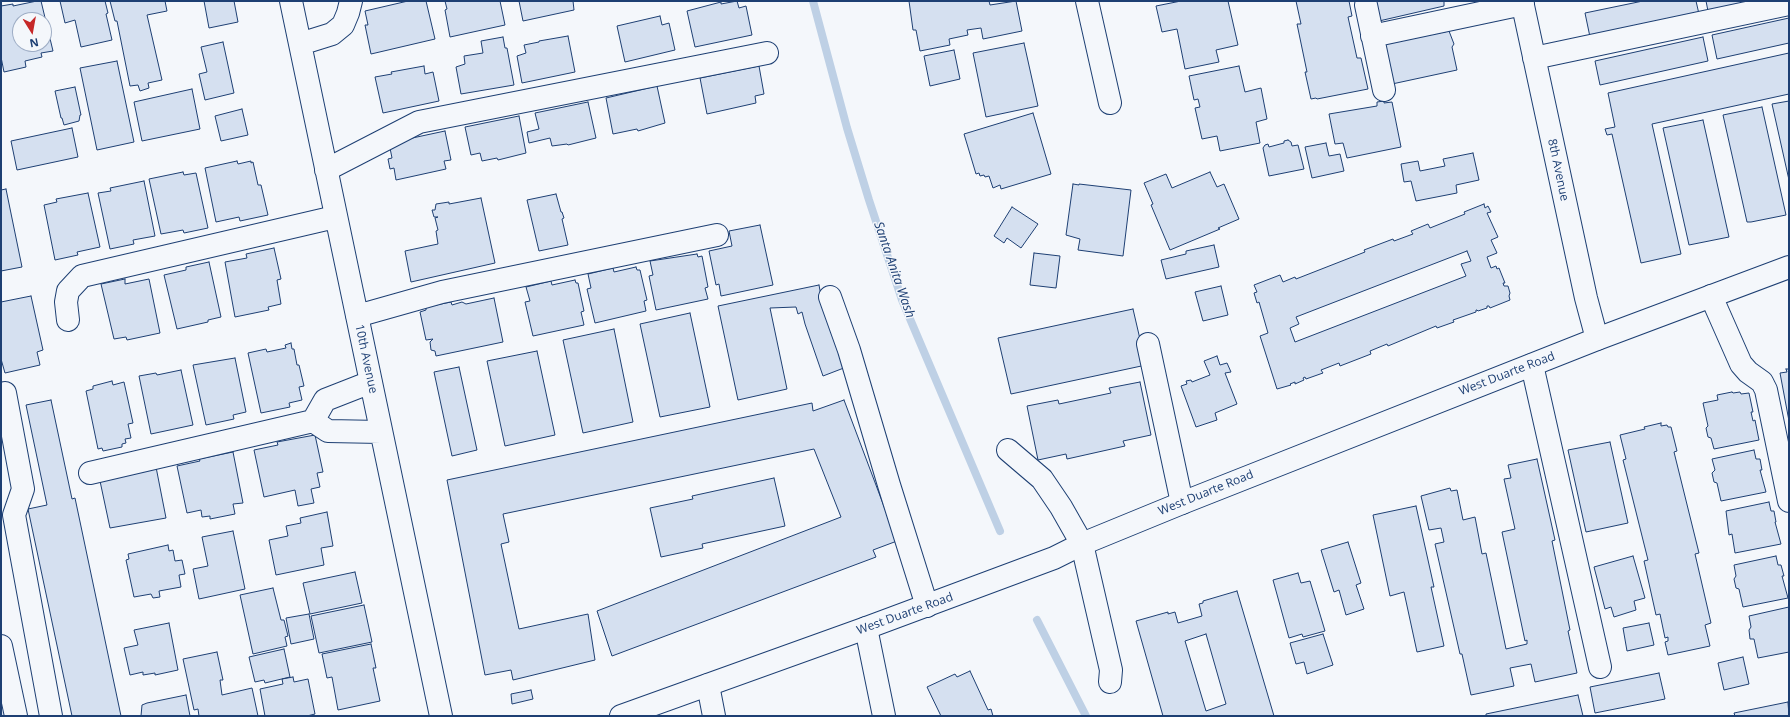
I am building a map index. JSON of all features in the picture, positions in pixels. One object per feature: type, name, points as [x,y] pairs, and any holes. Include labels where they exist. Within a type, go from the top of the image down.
[{"type":"street","name":"10th Avenue","points":[[290,1],[441,716]]},
{"type":"street","points":[[300,44],[332,34],[343,25],[351,1]]},
{"type":"street","points":[[1087,1],[1110,103]]},
{"type":"street","points":[[1372,36],[1523,2]]},
{"type":"street","name":"8th Avenue","points":[[1523,2],[1586,298],[1597,339]]},
{"type":"street","points":[[1366,4],[1384,90]]},
{"type":"street","points":[[1534,58],[1789,4]]},
{"type":"street","points":[[326,170],[419,122],[768,53]]},
{"type":"street","points":[[68,320],[66,302],[68,291],[82,276],[335,217]]},
{"type":"street","points":[[357,316],[442,292],[717,235]]},
{"type":"street","name":"West Duarte Road","points":[[621,716],[927,606],[1054,558],[1082,544],[1182,503],[1532,364],[1789,267]]},
{"type":"street","points":[[1711,296],[1741,364],[1748,372],[1762,382],[1766,390],[1789,501]]},
{"type":"street","points":[[830,297],[849,350],[927,606]]},
{"type":"street","points":[[1148,344],[1182,503]]},
{"type":"street","points":[[1532,364],[1600,667]]},
{"type":"street","points":[[313,421],[325,400],[371,382]]},
{"type":"street","points":[[5,393],[23,489],[14,515],[51,716]]},
{"type":"street","points":[[90,473],[313,421],[328,431],[381,432]]},
{"type":"street","points":[[1008,450],[1042,479],[1061,507],[1082,544],[1111,670],[1110,682]]},
{"type":"street","points":[[866,628],[884,716]]},
{"type":"street","points":[[1,646],[16,716]]},
{"type":"street","points":[[708,685],[714,716]]},
{"type":"building","points":[[41,1],[44,12],[12,12],[12,52],[47,52],[41,53],[42,57],[25,61],[26,67],[4,72],[1,57],[1,6],[13,4],[13,6]]},
{"type":"building","points":[[60,1],[105,1],[108,13],[106,14],[112,40],[81,47],[75,20],[65,23]]},
{"type":"building","points":[[110,1],[165,1],[167,11],[147,15],[162,80],[148,83],[149,88],[140,91],[138,85],[130,86],[117,21],[115,21]]},
{"type":"building","points":[[204,1],[234,1],[238,22],[209,28]]},
{"type":"building","points":[[408,1],[426,1],[435,39],[371,54],[365,25],[368,25],[365,11]]},
{"type":"building","points":[[445,1],[500,1],[505,25],[450,37],[445,10],[447,9]]},
{"type":"building","points":[[519,1],[573,1],[574,10],[523,21]]},
{"type":"building","points":[[737,1],[739,8],[746,6],[752,35],[695,47],[687,11],[721,2],[721,4]]},
{"type":"building","points":[[909,1],[989,1],[990,5],[1016,1],[1022,31],[983,39],[981,28],[967,30],[968,35],[949,39],[950,45],[920,51],[916,30],[913,30]]},
{"type":"building","points":[[1181,1],[1228,1],[1238,45],[1216,50],[1219,62],[1185,69],[1177,29],[1162,32],[1156,6]]},
{"type":"building","points":[[1296,1],[1349,1],[1352,16],[1348,17],[1357,58],[1361,58],[1368,89],[1311,99],[1297,24],[1301,24]]},
{"type":"building","points":[[1374,1],[1444,1],[1444,6],[1379,21]]},
{"type":"building","points":[[1643,1],[1696,1],[1699,14],[1590,37],[1585,13]]},
{"type":"building","points":[[1706,1],[1756,1],[1708,11]]},
{"type":"building","points":[[660,16],[662,25],[669,23],[675,50],[625,62],[617,26]]},
{"type":"building","points":[[1789,18],[1789,43],[1717,59],[1712,35]]},
{"type":"building","points":[[1449,31],[1454,44],[1452,47],[1457,70],[1392,84],[1383,44]]},
{"type":"building","points":[[568,36],[575,72],[522,83],[517,56],[526,53],[524,45]]},
{"type":"building","points":[[503,37],[505,48],[507,48],[514,85],[461,94],[456,67],[465,64],[464,56],[483,53],[481,41]]},
{"type":"building","points":[[1703,37],[1708,61],[1600,85],[1595,61]]},
{"type":"building","points":[[223,42],[234,93],[205,100],[199,74],[207,72],[201,47]]},
{"type":"building","points":[[1024,43],[1038,106],[986,117],[973,53]]},
{"type":"building","points":[[954,50],[960,79],[930,86],[924,56]]},
{"type":"building","points":[[1789,53],[1789,94],[1652,124],[1681,254],[1641,263],[1612,134],[1607,135],[1605,129],[1615,127],[1608,93]]},
{"type":"building","points":[[117,61],[134,142],[97,150],[80,68]]},
{"type":"building","points":[[424,66],[425,74],[433,72],[439,101],[383,113],[375,77],[392,74],[391,72]]},
{"type":"building","points":[[759,66],[764,94],[755,96],[756,103],[707,114],[700,78]]},
{"type":"building","points":[[1239,66],[1245,92],[1261,88],[1267,119],[1256,122],[1260,143],[1220,151],[1217,136],[1202,139],[1195,108],[1200,107],[1198,99],[1194,100],[1189,76]]},
{"type":"building","points":[[657,86],[665,123],[638,131],[637,129],[613,134],[606,98]]},
{"type":"building","points":[[75,87],[81,115],[79,121],[64,125],[55,91]]},
{"type":"building","points":[[192,89],[200,129],[142,141],[134,102]]},
{"type":"building","points":[[1384,101],[1384,103],[1392,102],[1401,147],[1347,158],[1343,143],[1335,144],[1329,114],[1377,106],[1377,102]]},
{"type":"building","points":[[1789,101],[1789,180],[1772,104]]},
{"type":"building","points":[[588,102],[596,138],[568,145],[552,146],[550,138],[529,143],[527,132],[539,129],[535,113]]},
{"type":"building","points":[[1762,107],[1786,215],[1747,222],[1723,115]]},
{"type":"building","points":[[242,109],[248,135],[221,141],[215,116]]},
{"type":"building","points":[[1033,113],[1051,174],[1001,189],[1000,185],[993,188],[989,176],[985,177],[984,175],[980,176],[979,173],[976,174],[964,134]]},
{"type":"building","points":[[519,116],[526,153],[498,160],[497,158],[482,161],[480,153],[471,155],[465,127]]},
{"type":"building","points":[[1703,120],[1729,237],[1689,245],[1663,128]]},
{"type":"building","points":[[72,128],[78,157],[17,170],[11,141]]},
{"type":"building","points":[[445,131],[451,160],[444,161],[446,169],[396,180],[394,168],[390,169],[388,159],[392,158],[389,143]]},
{"type":"building","points":[[1288,140],[1291,142],[1292,146],[1298,145],[1304,169],[1269,176],[1263,148],[1268,144],[1269,147],[1284,143],[1284,141]]},
{"type":"building","points":[[1326,143],[1329,156],[1340,154],[1344,171],[1312,178],[1305,147]]},
{"type":"building","points":[[1473,153],[1479,180],[1456,185],[1457,193],[1416,201],[1411,181],[1404,182],[1401,164],[1418,161],[1420,171],[1445,166],[1443,159]]},
{"type":"building","points":[[237,161],[238,164],[251,161],[251,163],[253,162],[258,185],[261,185],[268,215],[240,221],[239,217],[216,222],[205,168]]},
{"type":"building","points":[[183,172],[184,175],[196,173],[208,228],[184,233],[183,230],[161,234],[149,179]]},
{"type":"building","points":[[1210,172],[1217,187],[1224,184],[1239,219],[1218,228],[1220,229],[1170,250],[1151,205],[1153,204],[1144,183],[1166,174],[1172,188]]},
{"type":"building","points":[[144,181],[155,236],[133,240],[134,244],[110,249],[98,193],[111,191],[110,188]]},
{"type":"building","points":[[1073,184],[1131,190],[1123,256],[1078,250],[1080,239],[1066,235]]},
{"type":"building","points":[[6,189],[22,267],[1,271],[1,190]]},
{"type":"building","points":[[88,193],[100,247],[77,252],[78,255],[55,260],[44,205],[57,202],[56,199]]},
{"type":"building","points":[[556,194],[564,218],[562,219],[568,245],[539,251],[527,200]]},
{"type":"building","points":[[481,198],[495,263],[411,282],[405,251],[438,244],[436,231],[438,230],[435,218],[438,217],[434,217],[432,210],[435,210],[436,204],[449,202],[449,204]]},
{"type":"building","points":[[1484,204],[1485,208],[1488,206],[1491,212],[1487,213],[1498,237],[1491,240],[1497,253],[1487,257],[1491,268],[1496,266],[1497,269],[1499,268],[1505,283],[1503,283],[1504,286],[1508,286],[1510,300],[1490,308],[1487,306],[1487,308],[1478,311],[1476,310],[1476,312],[1453,320],[1454,322],[1437,328],[1436,326],[1388,346],[1387,344],[1370,351],[1371,354],[1340,366],[1339,363],[1321,370],[1323,373],[1306,379],[1305,377],[1303,378],[1304,380],[1295,384],[1295,382],[1290,384],[1291,385],[1277,389],[1260,336],[1268,333],[1259,302],[1257,303],[1254,293],[1257,292],[1254,285],[1280,275],[1283,282],[1295,277],[1296,279],[1365,252],[1364,250],[1393,239],[1394,241],[1413,234],[1411,231],[1428,224],[1430,228],[1465,214],[1464,212]],"holes":[[[1467,251],[1471,261],[1461,264],[1466,276],[1295,342],[1290,328],[1299,324],[1296,317]]]},
{"type":"building","points":[[1012,207],[1038,224],[1021,248],[1007,238],[1004,243],[994,236]]},
{"type":"building","points":[[760,225],[773,285],[721,296],[719,284],[716,285],[709,251],[732,246],[729,231]]},
{"type":"building","points":[[1214,245],[1219,267],[1166,279],[1161,260],[1186,254],[1186,251]]},
{"type":"building","points":[[274,248],[281,279],[277,280],[281,304],[268,307],[269,310],[235,317],[225,262],[247,258],[246,254]]},
{"type":"building","points":[[1034,253],[1060,256],[1056,288],[1030,285]]},
{"type":"building","points":[[697,254],[698,257],[702,256],[708,287],[705,288],[708,299],[656,310],[649,276],[653,275],[650,261]]},
{"type":"building","points":[[209,262],[221,317],[208,320],[208,322],[177,329],[164,275],[186,270],[186,267]]},
{"type":"building","points":[[636,267],[637,270],[640,270],[647,300],[644,301],[646,311],[595,323],[587,289],[591,288],[588,274],[613,268],[614,272]]},
{"type":"building","points":[[125,279],[125,284],[149,279],[160,333],[127,340],[126,337],[114,339],[101,284]]},
{"type":"building","points":[[575,280],[576,283],[578,283],[584,311],[581,312],[584,325],[533,336],[525,302],[530,301],[526,287],[551,281],[552,285]]},
{"type":"building","points":[[819,285],[823,307],[849,366],[823,376],[802,312],[798,314],[796,307],[770,308],[787,389],[738,400],[718,306]]},
{"type":"building","points":[[1221,286],[1228,315],[1203,321],[1195,292]]},
{"type":"building","points":[[31,296],[43,350],[37,352],[40,365],[5,373],[1,359],[1,302]]},
{"type":"building","points":[[494,298],[503,342],[436,356],[435,351],[431,350],[430,342],[433,339],[426,340],[420,312],[426,310],[426,307],[451,302],[452,305],[462,302],[466,304]]},
{"type":"building","points":[[1133,309],[1146,365],[1011,394],[998,338]]},
{"type":"building","points":[[690,313],[710,407],[660,417],[640,324]]},
{"type":"building","points":[[614,329],[633,422],[583,433],[563,340]]},
{"type":"building","points":[[291,343],[292,349],[294,349],[297,365],[299,365],[304,386],[299,387],[302,400],[289,403],[290,407],[261,413],[248,353],[266,349],[267,352],[286,348],[285,345]]},
{"type":"building","points":[[537,351],[555,435],[505,446],[487,361]]},
{"type":"building","points":[[1217,356],[1220,365],[1227,363],[1231,372],[1225,373],[1237,404],[1215,413],[1217,420],[1196,427],[1181,386],[1187,384],[1186,381],[1191,380],[1192,382],[1210,375],[1204,361]]},
{"type":"building","points":[[235,358],[246,412],[233,415],[234,419],[206,425],[193,365]]},
{"type":"building","points":[[459,367],[477,450],[452,456],[434,372]]},
{"type":"building","points":[[1786,369],[1789,369],[1789,421],[1780,373],[1787,372]]},
{"type":"building","points":[[181,370],[193,425],[151,434],[139,376],[156,373],[157,375]]},
{"type":"building","points":[[112,381],[113,385],[124,382],[133,423],[128,424],[131,438],[125,439],[126,443],[122,444],[122,447],[103,451],[102,448],[98,449],[86,391],[93,389],[93,386]]},
{"type":"building","points":[[1140,382],[1151,435],[1123,441],[1125,446],[1067,459],[1066,454],[1038,460],[1027,406],[1058,400],[1059,404],[1111,393],[1109,388]]},
{"type":"building","points":[[1740,392],[1741,394],[1749,393],[1753,412],[1751,412],[1753,421],[1755,420],[1759,440],[1714,449],[1711,438],[1708,437],[1706,428],[1708,426],[1703,403],[1718,400],[1717,395]]},
{"type":"building","points":[[51,400],[72,499],[75,498],[121,716],[72,716],[28,509],[47,505],[26,405]]},
{"type":"building","points":[[844,400],[897,541],[873,550],[876,557],[612,656],[597,611],[841,517],[814,449],[503,514],[509,542],[501,544],[519,629],[588,614],[595,660],[513,680],[511,670],[485,675],[447,480],[812,403],[813,411]]},
{"type":"building","points":[[1661,423],[1661,426],[1667,425],[1668,427],[1671,427],[1677,451],[1674,452],[1699,553],[1695,554],[1711,623],[1705,625],[1710,646],[1668,655],[1665,642],[1668,641],[1668,637],[1665,638],[1660,614],[1656,615],[1644,561],[1648,560],[1623,460],[1626,459],[1620,435],[1645,429],[1644,427]]},
{"type":"building","points":[[315,435],[323,472],[317,473],[320,487],[311,489],[314,503],[298,506],[295,490],[264,497],[254,450],[278,445],[277,442]]},
{"type":"building","points":[[1610,442],[1628,523],[1586,532],[1568,450]]},
{"type":"building","points":[[1754,450],[1756,459],[1760,459],[1762,470],[1760,470],[1766,492],[1721,501],[1717,483],[1714,482],[1712,473],[1715,470],[1712,459]]},
{"type":"building","points":[[233,452],[243,503],[233,504],[235,514],[210,519],[210,516],[202,517],[201,510],[187,513],[177,466],[200,461],[199,459]]},
{"type":"building","points":[[1537,459],[1555,540],[1552,541],[1577,673],[1535,682],[1531,664],[1510,668],[1514,686],[1471,695],[1435,544],[1444,542],[1441,528],[1429,530],[1421,496],[1450,488],[1451,491],[1457,490],[1463,520],[1475,517],[1482,554],[1486,553],[1506,649],[1527,644],[1527,640],[1525,641],[1502,532],[1515,529],[1504,479],[1511,478],[1508,465]]},
{"type":"building","points":[[156,467],[166,518],[110,528],[100,481]]},
{"type":"building","points":[[774,478],[785,526],[702,544],[703,548],[661,557],[650,508],[693,499],[692,496]]},
{"type":"building","points":[[1769,502],[1771,511],[1774,511],[1775,522],[1781,544],[1735,553],[1732,534],[1729,535],[1726,511]]},
{"type":"building","points":[[1416,506],[1434,587],[1431,587],[1444,646],[1417,652],[1404,592],[1390,596],[1373,515]]},
{"type":"building","points":[[327,512],[333,546],[321,548],[324,565],[276,575],[269,540],[288,536],[286,526],[301,523],[300,518]]},
{"type":"building","points":[[233,531],[245,589],[199,599],[193,569],[208,566],[202,537]]},
{"type":"building","points":[[1348,542],[1361,583],[1356,585],[1364,609],[1346,615],[1339,590],[1334,592],[1321,550]]},
{"type":"building","points":[[168,545],[169,551],[173,550],[175,561],[182,560],[185,574],[179,575],[181,587],[159,591],[160,597],[153,598],[151,594],[134,597],[126,560],[129,559],[128,554]]},
{"type":"building","points":[[1633,556],[1645,598],[1634,601],[1636,610],[1614,617],[1611,607],[1605,609],[1594,567]]},
{"type":"building","points":[[1776,556],[1778,565],[1781,565],[1784,576],[1782,576],[1788,598],[1743,607],[1739,589],[1736,588],[1734,579],[1736,576],[1734,565]]},
{"type":"building","points":[[355,572],[362,603],[310,614],[303,583]]},
{"type":"building","points":[[1298,573],[1301,583],[1310,581],[1325,631],[1303,637],[1302,634],[1289,638],[1273,580]]},
{"type":"building","points":[[273,588],[281,620],[284,620],[288,636],[285,637],[287,646],[253,654],[240,595]]},
{"type":"building","points":[[1237,591],[1274,716],[1163,716],[1136,621],[1168,612],[1168,614],[1175,612],[1178,623],[1202,616],[1199,604],[1203,603],[1203,601]],"holes":[[[1206,634],[1226,704],[1206,711],[1185,641]]]},
{"type":"building","points":[[364,605],[372,642],[319,653],[311,616]]},
{"type":"building","points":[[1789,607],[1789,652],[1758,658],[1754,639],[1750,639],[1749,630],[1751,627],[1749,616]]},
{"type":"building","points":[[309,614],[314,639],[291,644],[286,618]]},
{"type":"building","points":[[169,623],[178,670],[155,675],[155,673],[143,675],[143,672],[130,675],[124,648],[138,645],[134,630]]},
{"type":"building","points":[[1649,623],[1654,645],[1627,651],[1623,628]]},
{"type":"building","points":[[1323,634],[1333,665],[1307,674],[1304,662],[1296,664],[1290,643]]},
{"type":"building","points":[[371,644],[376,668],[373,668],[380,701],[338,710],[332,677],[327,678],[322,654]]},
{"type":"building","points":[[284,649],[290,677],[265,683],[264,680],[255,682],[249,657]]},
{"type":"building","points":[[217,652],[223,680],[220,680],[222,695],[252,688],[258,716],[199,716],[198,709],[194,710],[183,659]]},
{"type":"building","points":[[1743,657],[1749,684],[1724,690],[1718,663]]},
{"type":"building","points":[[970,671],[988,710],[991,709],[993,716],[941,716],[927,687],[955,674],[957,677]]},
{"type":"building","points":[[1659,673],[1665,699],[1595,713],[1590,687]]},
{"type":"building","points":[[293,677],[294,682],[308,679],[315,714],[307,716],[265,716],[260,689],[283,684],[282,679]]},
{"type":"building","points":[[1,682],[8,716],[1,716]]},
{"type":"building","points":[[531,690],[533,699],[512,704],[511,694]]},
{"type":"building","points":[[186,695],[190,716],[141,716],[142,705]]},
{"type":"building","points":[[1578,695],[1583,716],[1486,716],[1486,714]]},
{"type":"building","points":[[1788,702],[1789,716],[1735,716],[1734,713]]},
{"type":"waterway","name":"Santa Anita Wash","points":[[813,1],[847,128],[902,300],[1000,531]]},
{"type":"waterway","name":"Santa Anita Wash","points":[[1037,620],[1086,716]]}]
